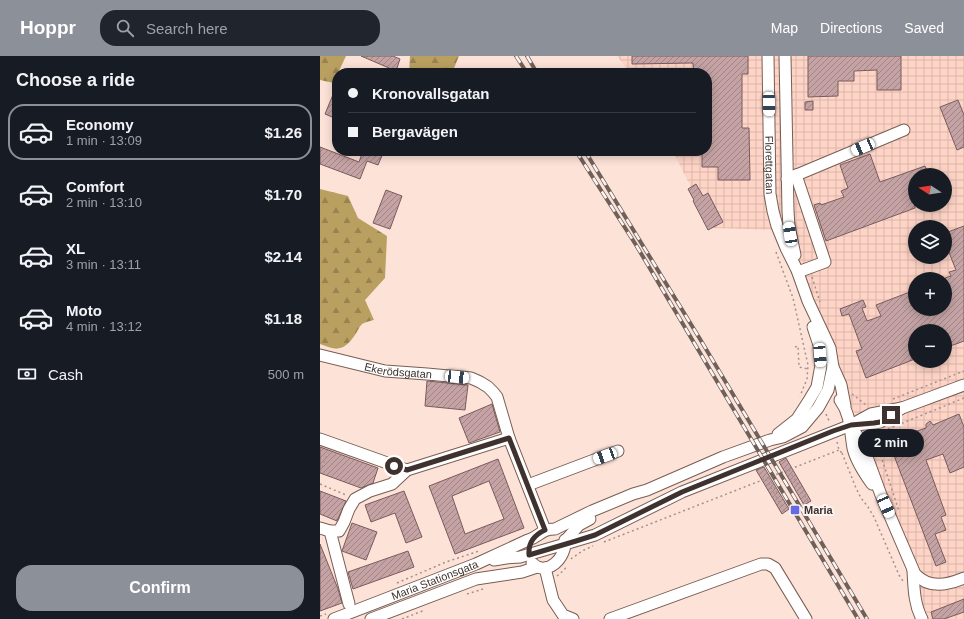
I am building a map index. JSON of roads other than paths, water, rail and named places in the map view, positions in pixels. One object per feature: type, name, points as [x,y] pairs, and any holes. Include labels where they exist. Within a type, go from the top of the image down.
[{"type":"street","name":"Florettgatan","points":[[768,56],[770,194],[773,211],[786,248],[801,270]]},
{"type":"street","name":"Florettgatan","points":[[785,56],[792,177],[788,211],[789,226],[819,345],[821,366]]},
{"type":"street","points":[[801,270],[825,262],[792,177],[904,130]]},
{"type":"street","name":"Florettgatan","points":[[808,301],[830,348],[833,368],[840,385],[851,425],[853,449],[858,462],[881,495],[914,571]]},
{"type":"street","name":"Ekerödsgatan","points":[[320,355],[385,371],[472,378],[480,382],[497,397],[509,438],[528,485],[550,530]]},
{"type":"street","name":"Maria Stationsgata","points":[[821,366],[822,389]]},
{"type":"street","name":"Maria Stationsgata","points":[[330,616],[476,564],[534,538],[541,532],[550,530],[723,457],[770,440],[783,437],[802,427],[833,368]]},
{"type":"street","points":[[476,579],[524,556],[595,535],[662,501],[851,425],[871,414],[902,408],[964,385]]},
{"type":"street","points":[[822,389],[840,399],[845,406]]},
{"type":"street","points":[[851,425],[880,422],[902,408]]},
{"type":"street","points":[[349,604],[325,529],[339,531],[349,508],[355,499],[370,491],[392,484],[407,470],[509,438]]},
{"type":"street","points":[[320,439],[407,470]]},
{"type":"street","points":[[528,485],[618,451]]},
{"type":"street","name":"Maria Stationsgata","points":[[371,619],[476,579],[522,572],[543,571],[559,560],[564,551],[565,543],[578,525],[641,496],[647,490]]},
{"type":"street","points":[[550,530],[560,532],[565,543]]},
{"type":"street","points":[[524,556],[534,538]]},
{"type":"street","points":[[476,564],[524,556],[543,571],[553,600],[563,615],[573,619]]},
{"type":"street","points":[[610,619],[761,564],[768,564],[775,568],[806,619]]},
{"type":"street","points":[[914,571],[920,578],[937,584],[951,583],[964,578]]},
{"type":"street","points":[[914,571],[914,593],[917,607],[922,619]]},
{"type":"railway","points":[[516,56],[524,68]]},
{"type":"railway","points":[[527,56],[534,68]]},
{"type":"railway","points":[[579,156],[636,245],[858,619]]},
{"type":"railway","points":[[588,156],[700,339],[867,619]]},
{"type":"place","name":"Maria","points":[[795,510]]}]
